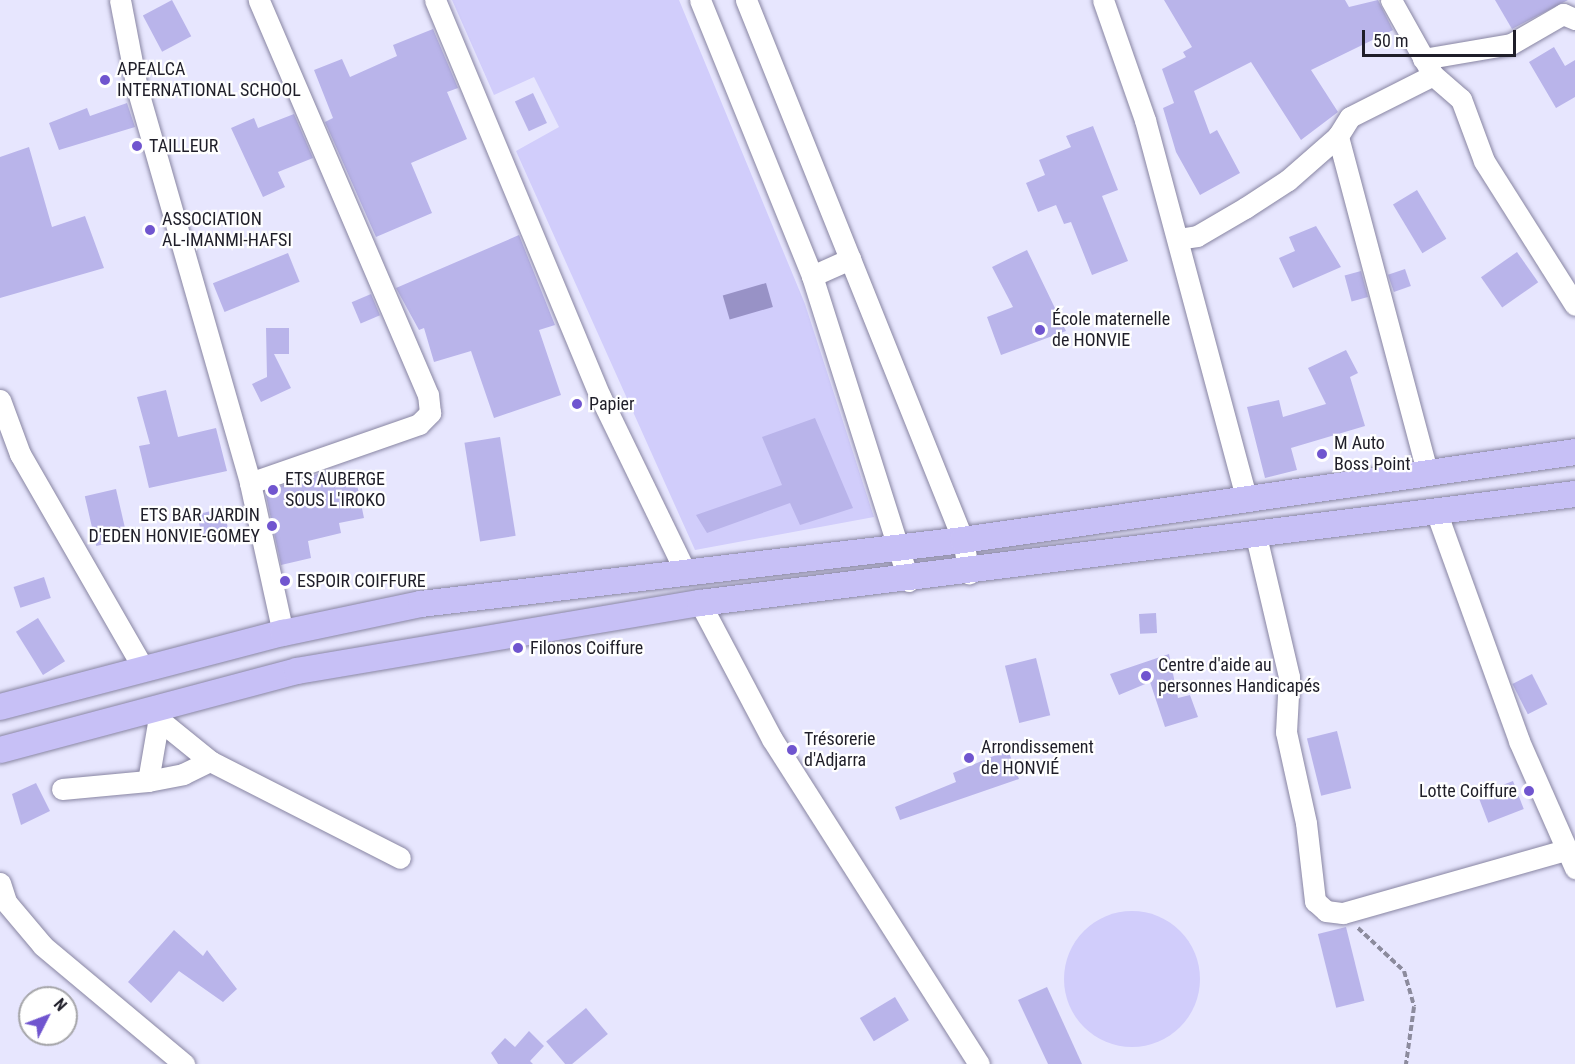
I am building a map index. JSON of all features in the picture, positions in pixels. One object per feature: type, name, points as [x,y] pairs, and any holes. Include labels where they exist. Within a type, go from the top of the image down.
[{"type":"main road","points":[[0,707],[283,633],[421,604],[963,540],[1246,496],[1428,475],[1575,452]]},
{"type":"main road","points":[[0,750],[153,717],[297,671],[700,603],[909,581],[1437,514],[1575,494]]},
{"type":"street","points":[[120,0],[137,88],[250,483],[283,633]]},
{"type":"street","points":[[250,483],[419,424],[430,413],[428,395],[259,0]]},
{"type":"street","points":[[435,0],[600,396],[686,573]]},
{"type":"street","points":[[700,0],[812,276],[909,581]]},
{"type":"street","points":[[746,0],[963,540],[969,573]]},
{"type":"street","points":[[1103,0],[1178,239],[1246,496]]},
{"type":"street","points":[[1391,0],[1428,67],[1461,99],[1484,161],[1575,305]]},
{"type":"street","points":[[1178,239],[1197,236],[1288,180],[1338,136],[1350,117],[1428,67],[1511,44],[1563,14],[1575,19]]},
{"type":"street","points":[[1338,136],[1428,475]]},
{"type":"street","points":[[812,276],[850,259]]},
{"type":"street","points":[[0,400],[20,454],[144,670]]},
{"type":"street","points":[[1256,536],[1289,677],[1286,732],[1306,824],[1315,901],[1326,911],[1343,913],[1570,859],[1519,741],[1437,514]]},
{"type":"street","points":[[700,603],[772,739],[979,1064]]},
{"type":"street","points":[[153,717],[210,761],[400,858]]},
{"type":"street","points":[[148,781],[153,717]]},
{"type":"street","points":[[62,789],[148,781],[183,774],[210,761]]},
{"type":"street","points":[[2,897],[43,946],[183,1064]]},
{"type":"path","points":[[1343,913],[1404,970],[1414,1007],[1406,1064]]},
{"type":"shaded area","points":[[452,0],[679,0],[805,304],[874,517],[695,550],[516,151],[559,127],[534,77],[494,95]]},
{"type":"shaded area","points":[[766,283],[773,307],[730,319],[723,295]]},
{"type":"shaded area","points":[[1132,911],[1158,916],[1170,922],[1180,931],[1189,941],[1195,953],[1200,979],[1195,1005],[1189,1017],[1180,1027],[1170,1036],[1158,1042],[1132,1047],[1106,1042],[1094,1036],[1084,1027],[1075,1017],[1069,1005],[1064,979],[1069,953],[1075,941],[1084,931],[1094,922],[1106,916]]},
{"type":"building","points":[[172,0],[191,36],[162,52],[143,15]]},
{"type":"building","points":[[1164,0],[1345,0],[1349,7],[1378,0],[1393,30],[1311,70],[1338,112],[1301,140],[1251,62],[1194,91],[1210,134],[1217,130],[1240,173],[1200,195],[1176,152],[1163,108],[1174,103],[1162,69],[1186,57],[1183,52],[1192,47]]},
{"type":"building","points":[[1495,0],[1568,0],[1512,29]]},
{"type":"building","points":[[433,29],[458,88],[447,92],[467,139],[411,163],[432,213],[376,237],[325,122],[333,118],[314,70],[342,59],[350,77],[397,56],[393,45]]},
{"type":"building","points":[[1554,47],[1565,66],[1575,60],[1575,97],[1556,108],[1529,62]]},
{"type":"building","points":[[533,93],[547,123],[529,131],[515,101]]},
{"type":"building","points":[[127,103],[135,127],[59,150],[49,123],[87,108],[90,116]]},
{"type":"building","points":[[294,114],[313,158],[278,172],[285,187],[263,197],[231,128],[254,118],[258,128]]},
{"type":"building","points":[[1093,126],[1118,190],[1102,196],[1128,261],[1092,275],[1071,222],[1064,224],[1056,205],[1038,212],[1026,183],[1045,175],[1039,160],[1071,147],[1066,136]]},
{"type":"building","points":[[29,147],[52,227],[85,216],[104,268],[0,298],[0,157]]},
{"type":"building","points":[[1417,190],[1446,239],[1422,253],[1393,204]]},
{"type":"building","points":[[1316,226],[1341,267],[1293,288],[1279,258],[1295,251],[1289,237]]},
{"type":"building","points":[[519,235],[555,325],[539,330],[561,395],[494,418],[471,351],[434,362],[424,328],[419,330],[396,288]]},
{"type":"building","points":[[1027,250],[1066,331],[1001,355],[987,317],[1013,307],[992,267]]},
{"type":"building","points":[[1517,252],[1538,282],[1502,308],[1481,277]]},
{"type":"building","points":[[288,253],[300,282],[225,312],[213,283]]},
{"type":"building","points":[[1405,269],[1411,286],[1394,292],[1388,275]]},
{"type":"building","points":[[1361,271],[1368,297],[1352,301],[1345,275]]},
{"type":"building","points":[[371,294],[380,315],[361,323],[352,302]]},
{"type":"building","points":[[266,328],[289,328],[289,354],[274,354],[291,388],[261,402],[252,384],[267,377]]},
{"type":"building","points":[[1346,350],[1358,373],[1350,377],[1365,426],[1291,448],[1297,470],[1265,478],[1247,407],[1279,400],[1283,417],[1326,404],[1308,368]]},
{"type":"building","points":[[166,390],[178,437],[216,428],[227,471],[149,488],[139,446],[150,444],[137,397]]},
{"type":"building","points":[[815,418],[853,508],[800,525],[790,503],[707,533],[696,515],[782,485],[762,437]]},
{"type":"building","points":[[500,437],[516,536],[480,541],[464,443]]},
{"type":"building","points":[[354,470],[364,518],[339,523],[341,533],[308,541],[311,558],[281,565],[265,491],[327,471],[328,476]]},
{"type":"building","points":[[116,489],[127,539],[96,546],[85,496]]},
{"type":"building","points":[[223,508],[228,528],[202,535],[197,515]]},
{"type":"building","points":[[44,577],[51,598],[20,608],[14,587]]},
{"type":"building","points":[[1156,613],[1157,633],[1140,634],[1139,614]]},
{"type":"building","points":[[38,618],[65,661],[43,675],[16,632]]},
{"type":"building","points":[[1169,654],[1178,698],[1190,695],[1198,717],[1165,727],[1150,682],[1119,695],[1110,674]]},
{"type":"building","points":[[1036,658],[1050,715],[1019,723],[1005,666]]},
{"type":"building","points":[[1532,674],[1547,704],[1528,714],[1512,684]]},
{"type":"building","points":[[1337,731],[1351,788],[1321,796],[1307,738]]},
{"type":"building","points":[[1008,750],[1019,779],[900,820],[895,807],[956,782],[953,773]]},
{"type":"building","points":[[1513,781],[1524,809],[1488,823],[1478,795]]},
{"type":"building","points":[[36,783],[50,811],[21,825],[12,794]]},
{"type":"building","points":[[1346,927],[1364,1001],[1336,1008],[1318,934]]},
{"type":"building","points":[[174,930],[203,956],[207,950],[237,989],[223,1002],[179,971],[151,1003],[128,982]]},
{"type":"building","points":[[1047,987],[1082,1064],[1048,1064],[1018,1000]]},
{"type":"building","points":[[895,997],[909,1020],[874,1041],[860,1018]]},
{"type":"building","points":[[586,1008],[608,1034],[572,1064],[565,1064],[546,1041]]},
{"type":"building","points":[[529,1031],[544,1046],[530,1061],[533,1064],[498,1064],[491,1053],[505,1038],[515,1047]]},
{"type":"place","name":"APEALCA INTERNATIONAL SCHOOL","points":[[105,80]]},
{"type":"place","name":"TAILLEUR","points":[[137,146]]},
{"type":"place","name":"ASSOCIATION AL-IMANMI-HAFSI","points":[[150,230]]},
{"type":"place","name":"École maternelle de HONVIE","points":[[1040,330]]},
{"type":"place","name":"Papier","points":[[577,404]]},
{"type":"place","name":"M Auto Boss Point","points":[[1322,454]]},
{"type":"place","name":"ETS AUBERGE SOUS L'IROKO","points":[[273,490]]},
{"type":"place","name":"ETS BAR JARDIN D'EDEN HONVIE-GOMEY","points":[[272,526]]},
{"type":"place","name":"ESPOIR COIFFURE","points":[[285,581]]},
{"type":"place","name":"Filonos Coiffure","points":[[518,648]]},
{"type":"place","name":"Centre d'aide au personnes Handicapés","points":[[1146,676]]},
{"type":"place","name":"Trésorerie d'Adjarra","points":[[792,750]]},
{"type":"place","name":"Arrondissement de HONVIÉ","points":[[969,758]]},
{"type":"place","name":"Lotte Coiffure","points":[[1529,791]]}]
